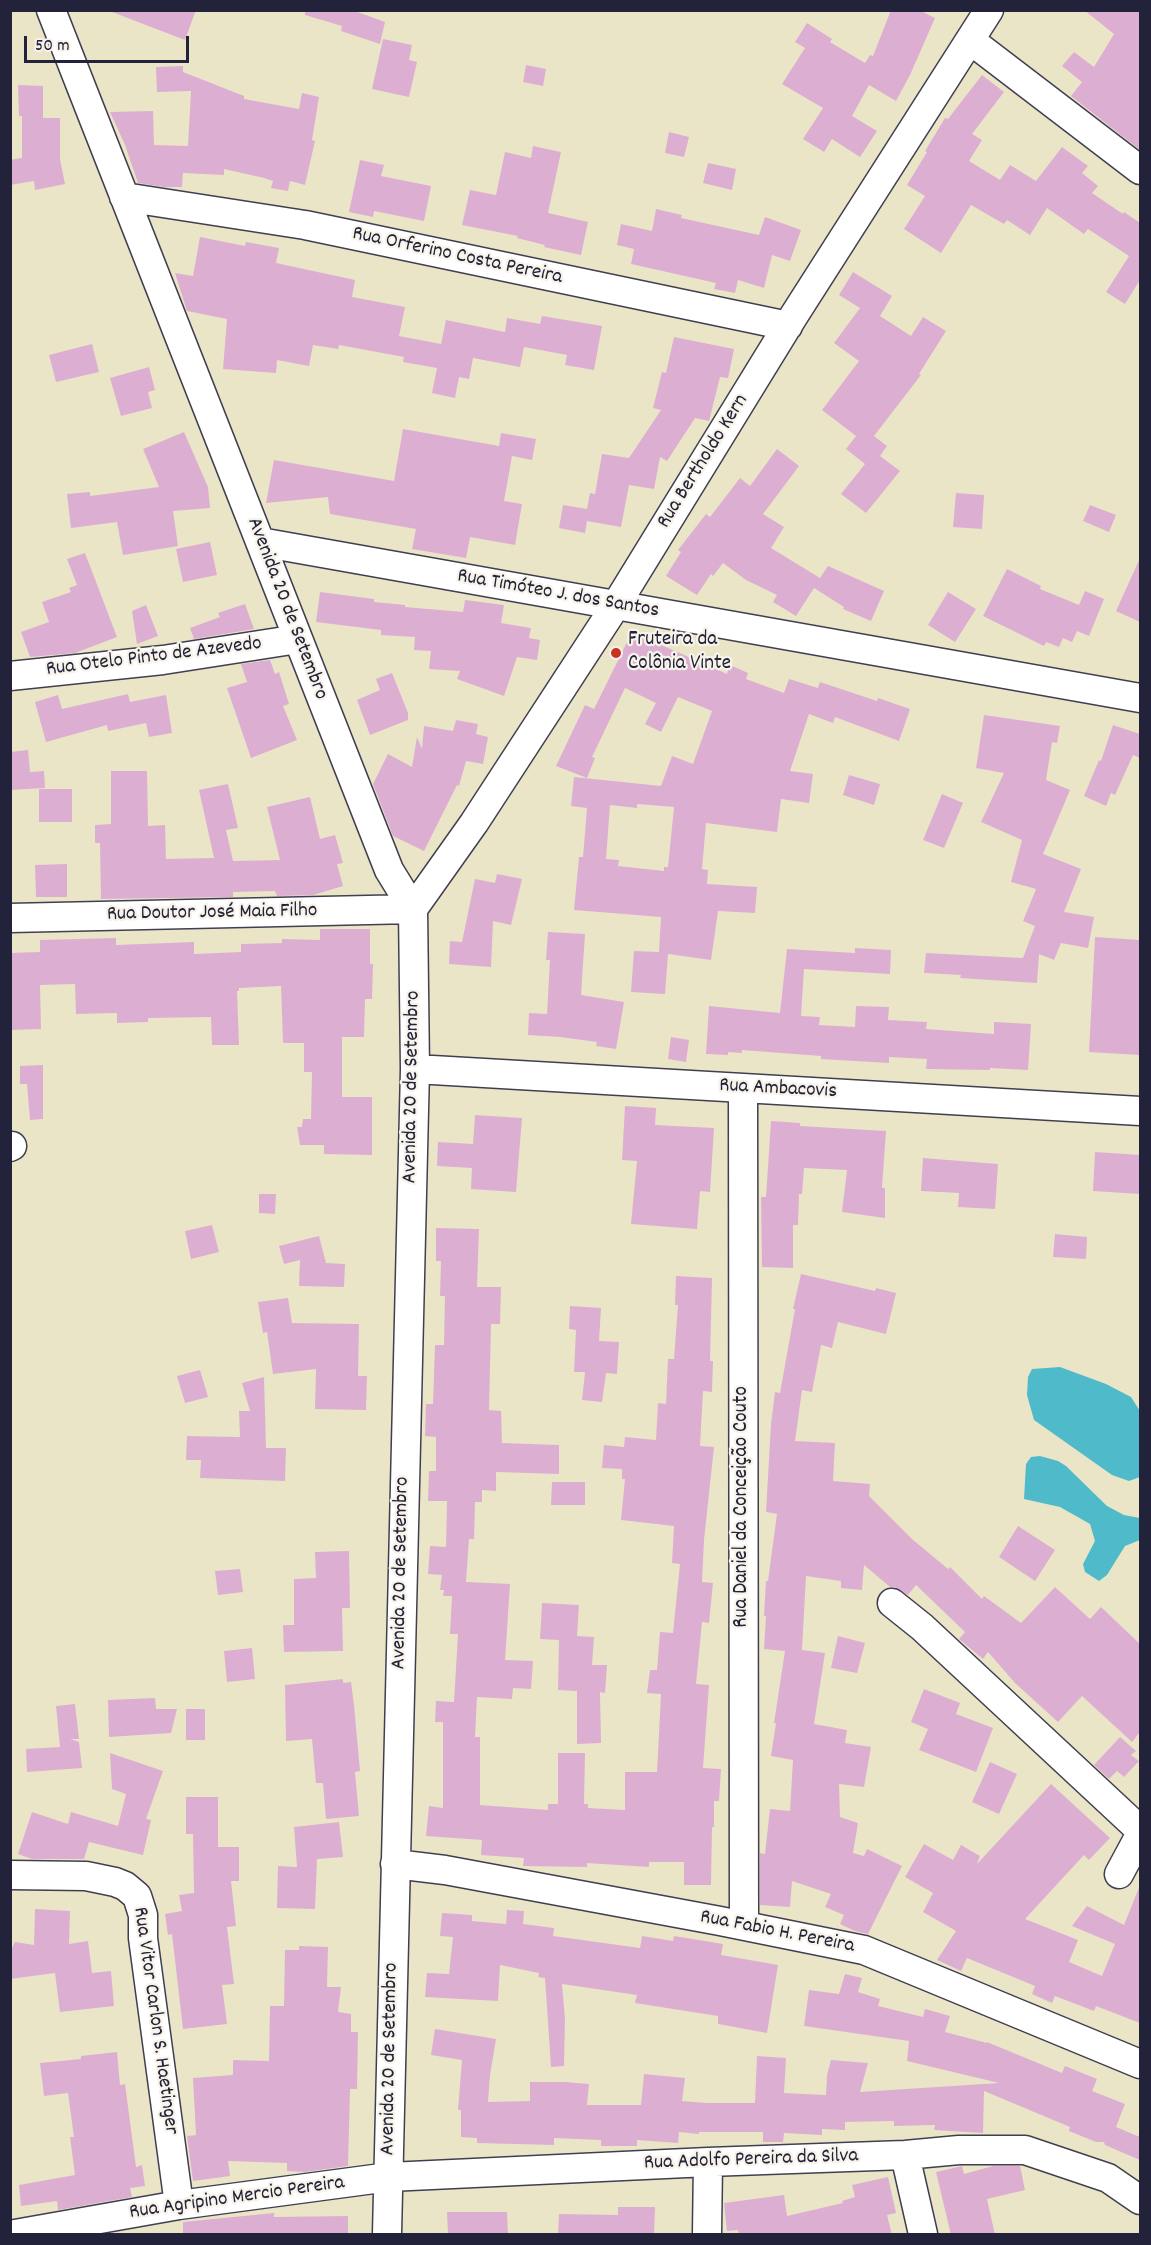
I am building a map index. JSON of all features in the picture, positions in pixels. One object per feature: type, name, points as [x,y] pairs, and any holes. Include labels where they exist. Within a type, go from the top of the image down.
[{"type":"street","name":"Avenida 20 de Setembro","points":[[51,10],[389,870],[413,909],[415,1069],[387,2235]]},
{"type":"street","name":"Rua Bertholdo Kern","points":[[413,909],[474,823],[616,605],[788,326],[989,10]]},
{"type":"street","points":[[970,40],[1140,170]]},
{"type":"street","name":"Rua Orferino Costa Pereira","points":[[124,197],[305,225],[788,326]]},
{"type":"street","name":"Rua Timóteo J. dos Santos","points":[[260,542],[1140,698]]},
{"type":"street","name":"Rua Otelo Pinto de Azevedo","points":[[10,676],[163,660],[298,639]]},
{"type":"street","name":"Rua Doutor José Maia Filho","points":[[10,918],[413,909]]},
{"type":"street","name":"Rua Ambacovis","points":[[415,1069],[1140,1111]]},
{"type":"street","name":"Rua Daniel da Conceição Couto","points":[[743,1088],[744,1925]]},
{"type":"street","points":[[892,1603],[930,1635],[1140,1830]]},
{"type":"street","points":[[1119,1874],[1140,1835]]},
{"type":"street","name":"Rua Fabio H. Pereira","points":[[395,1864],[445,1870],[744,1925],[864,1950],[1140,2064]]},
{"type":"street","name":"Rua Vitor Carlon S. Haetinger","points":[[10,1875],[86,1876],[125,1886],[136,1896],[143,1914],[143,1938],[179,2205]]},
{"type":"street","name":"Rua Adolfo Pereira da Silva","points":[[389,2177],[905,2155],[959,2150],[1025,2150],[1108,2178],[1140,2200]]},
{"type":"street","points":[[905,2155],[923,2235]]},
{"type":"street","points":[[707,2235],[708,2162]]},
{"type":"street","name":"Rua Agripino Mercio Pereira","points":[[15,2235],[179,2205],[389,2177]]},
{"type":"water","points":[[1060,1367],[1106,1384],[1131,1397],[1140,1411],[1140,1477],[1129,1481],[1112,1475],[1034,1420],[1027,1395],[1028,1377],[1032,1369]]},
{"type":"water","points":[[1040,1456],[1066,1466],[1107,1506],[1124,1515],[1140,1518],[1140,1540],[1125,1546],[1107,1575],[1099,1581],[1085,1572],[1083,1564],[1095,1541],[1090,1524],[1060,1507],[1024,1499],[1026,1464],[1031,1457]]},
{"type":"building","points":[[112,10],[196,10],[185,40],[112,12]]},
{"type":"building","points":[[305,10],[352,10],[385,22],[380,44],[341,31],[342,26],[305,15]]},
{"type":"building","points":[[891,10],[919,10],[935,18],[910,75],[896,101],[869,85],[852,116],[877,131],[860,157],[832,139],[824,152],[803,139],[823,108],[782,84],[805,48],[795,42],[807,23],[832,39],[830,42],[865,63],[870,55],[873,56]]},
{"type":"building","points":[[1084,10],[1140,10],[1140,150],[1071,96],[1082,82],[1062,66],[1074,52],[1094,67],[1114,34]]},
{"type":"building","points":[[383,39],[412,45],[409,60],[417,62],[409,97],[372,89]]},
{"type":"building","points":[[526,65],[546,69],[543,86],[523,82]]},
{"type":"building","points":[[183,66],[183,72],[244,96],[244,99],[299,109],[302,93],[319,97],[312,140],[315,141],[305,185],[290,181],[288,191],[271,188],[273,181],[224,169],[224,175],[183,173],[182,187],[138,183],[125,145],[110,112],[153,111],[154,145],[188,146],[191,91],[157,92],[156,67]]},
{"type":"building","points":[[982,75],[1004,92],[972,134],[982,140],[969,161],[1000,180],[1010,165],[1036,181],[1062,147],[1088,166],[1082,173],[1098,186],[1092,193],[1140,223],[1140,280],[1125,304],[1106,292],[1129,256],[1088,229],[1084,234],[1047,208],[1030,235],[1007,220],[1004,224],[971,205],[941,253],[904,229],[925,196],[907,185],[945,118],[948,119]]},
{"type":"building","points":[[18,85],[43,86],[43,118],[60,118],[60,159],[65,184],[35,190],[34,181],[10,185],[10,160],[22,158],[22,116],[19,116]]},
{"type":"building","points":[[669,132],[689,137],[684,157],[665,153]]},
{"type":"building","points":[[533,146],[561,152],[548,213],[588,222],[581,255],[544,247],[545,245],[517,238],[518,236],[462,225],[470,190],[496,195],[505,152],[531,158]]},
{"type":"building","points":[[360,160],[384,165],[381,176],[431,186],[424,221],[374,211],[373,217],[349,212]]},
{"type":"building","points":[[708,163],[736,169],[732,190],[703,183]]},
{"type":"building","points":[[656,209],[682,215],[681,218],[759,235],[765,217],[801,230],[790,261],[772,255],[764,288],[738,280],[735,293],[714,289],[716,283],[631,264],[634,249],[617,245],[621,224],[652,231]]},
{"type":"building","points":[[200,237],[245,246],[246,242],[279,248],[276,263],[355,280],[352,297],[405,307],[399,336],[441,344],[446,320],[505,332],[507,318],[540,324],[542,316],[602,326],[594,370],[565,365],[567,355],[524,347],[520,367],[473,358],[469,379],[459,377],[455,398],[432,393],[437,368],[403,362],[404,357],[339,345],[338,349],[313,345],[309,366],[277,360],[276,373],[223,369],[227,319],[187,311],[175,273],[193,276]]},
{"type":"building","points":[[853,272],[892,296],[880,316],[911,336],[923,317],[946,331],[919,374],[921,375],[874,436],[887,446],[880,456],[900,471],[866,513],[841,494],[865,464],[846,449],[856,436],[822,410],[859,361],[834,343],[860,308],[839,295]]},
{"type":"building","points":[[674,337],[734,349],[728,378],[720,377],[709,421],[695,418],[667,461],[660,457],[654,489],[629,485],[621,527],[587,521],[585,533],[559,528],[563,505],[587,509],[590,493],[595,494],[602,454],[629,458],[661,410],[653,408],[662,372],[666,373]]},
{"type":"building","points":[[92,344],[99,372],[56,382],[49,355]]},
{"type":"building","points":[[149,367],[155,390],[148,392],[152,408],[121,416],[110,378]]},
{"type":"building","points":[[403,429],[499,446],[501,433],[536,439],[532,460],[512,456],[504,501],[522,504],[515,545],[470,537],[466,558],[412,549],[416,529],[330,514],[328,497],[266,503],[274,460],[394,481]]},
{"type":"building","points":[[184,432],[208,487],[210,508],[173,511],[178,546],[123,555],[117,522],[71,528],[67,494],[90,492],[90,496],[159,487],[143,449]]},
{"type":"building","points":[[777,449],[799,466],[763,514],[784,527],[771,548],[820,578],[828,566],[884,591],[871,621],[843,609],[844,607],[814,588],[796,616],[773,602],[777,595],[746,580],[723,563],[713,576],[711,574],[697,595],[666,576],[681,552],[678,550],[706,514],[710,517],[740,478],[750,486]]},
{"type":"building","points":[[956,493],[984,495],[982,529],[953,527]]},
{"type":"building","points":[[1090,505],[1116,515],[1109,532],[1083,521]]},
{"type":"building","points":[[210,542],[217,575],[183,582],[176,549]]},
{"type":"building","points":[[85,553],[117,637],[75,653],[30,657],[21,632],[49,622],[42,602],[71,592],[69,588],[77,585],[67,559]]},
{"type":"building","points":[[1140,558],[1140,622],[1116,611]]},
{"type":"building","points":[[1007,569],[1041,586],[1040,589],[1079,605],[1085,591],[1104,599],[1089,636],[1077,631],[1072,642],[1063,638],[1059,647],[1046,642],[1044,646],[983,616]]},
{"type":"building","points":[[320,592],[374,599],[374,602],[405,605],[405,607],[463,612],[465,600],[504,605],[501,623],[531,628],[529,638],[540,640],[537,660],[517,657],[504,696],[457,679],[460,671],[429,669],[431,651],[414,650],[415,637],[381,635],[381,630],[316,622]]},
{"type":"building","points":[[948,592],[976,609],[955,642],[928,625]]},
{"type":"building","points":[[245,604],[254,629],[194,639],[190,628],[220,617],[218,613]]},
{"type":"building","points":[[146,605],[158,636],[137,644],[132,611]]},
{"type":"building","points":[[632,632],[727,674],[730,665],[748,673],[746,679],[784,693],[789,679],[818,688],[820,682],[877,701],[878,698],[910,709],[899,741],[835,717],[833,723],[809,714],[790,771],[813,774],[809,803],[781,799],[777,832],[706,823],[702,869],[708,870],[707,884],[757,887],[755,913],[718,911],[711,960],[668,954],[665,994],[631,992],[634,951],[659,952],[661,917],[574,910],[579,857],[583,857],[587,808],[571,806],[574,777],[661,786],[672,756],[693,764],[712,711],[678,697],[661,732],[645,724],[656,703],[625,688],[592,757],[595,758],[587,778],[556,766],[585,705],[594,709]],"holes":[[[637,804],[674,807],[668,867],[664,867],[664,871],[618,866],[619,860],[606,859],[610,805],[637,808]]]},
{"type":"building","points":[[270,660],[275,674],[279,672],[289,704],[283,706],[297,740],[251,758],[227,688],[247,682],[241,664]]},
{"type":"building","points":[[392,673],[408,713],[408,720],[370,735],[357,700],[380,690],[376,679]]},
{"type":"building","points":[[128,694],[130,702],[166,695],[172,733],[149,737],[146,723],[108,731],[107,725],[46,742],[35,702],[58,695],[62,709]]},
{"type":"building","points":[[984,715],[1060,726],[1057,743],[1052,742],[1046,780],[1070,790],[1043,854],[1081,869],[1064,912],[1094,917],[1088,948],[1061,943],[1054,960],[1039,954],[1037,983],[960,978],[961,975],[924,973],[926,953],[1023,958],[1035,926],[1023,921],[1036,889],[1011,882],[1022,840],[981,822],[1004,773],[976,768]]},
{"type":"building","points":[[456,720],[478,724],[476,734],[488,737],[483,764],[466,761],[459,786],[457,785],[424,851],[393,836],[373,784],[388,754],[412,767],[417,737],[422,749],[424,726],[453,731]]},
{"type":"building","points":[[1113,725],[1140,734],[1140,758],[1133,755],[1115,795],[1111,793],[1106,806],[1084,796],[1099,760],[1101,761]]},
{"type":"building","points":[[28,750],[30,772],[44,771],[45,788],[10,790],[10,752]]},
{"type":"building","points":[[111,771],[147,771],[148,826],[165,825],[166,859],[214,858],[199,790],[228,784],[238,828],[226,830],[233,861],[280,860],[267,807],[310,797],[320,839],[335,835],[343,863],[337,864],[343,886],[313,895],[277,896],[275,891],[233,892],[233,897],[101,899],[100,843],[95,843],[95,825],[111,824]]},
{"type":"building","points":[[849,775],[880,784],[874,805],[843,795]]},
{"type":"building","points":[[39,789],[72,789],[72,822],[39,822]]},
{"type":"building","points":[[942,794],[963,803],[944,848],[923,840]]},
{"type":"building","points":[[67,864],[67,897],[36,897],[35,865]]},
{"type":"building","points":[[497,874],[522,879],[511,925],[493,921],[491,967],[449,964],[450,941],[462,942],[475,879],[495,883]]},
{"type":"building","points":[[320,929],[370,929],[370,964],[373,964],[372,999],[365,999],[364,1037],[342,1037],[342,1097],[372,1097],[372,1155],[324,1154],[324,1145],[300,1145],[297,1127],[302,1127],[303,1119],[311,1119],[312,1072],[304,1072],[304,1043],[283,1043],[281,986],[239,988],[237,991],[239,1045],[212,1045],[211,1017],[148,1018],[148,1022],[117,1023],[117,1013],[76,1014],[75,984],[40,985],[41,1029],[10,1030],[10,953],[40,952],[40,940],[116,938],[116,945],[194,942],[194,954],[241,952],[241,944],[282,943],[282,939],[320,940]]},
{"type":"building","points":[[548,932],[585,934],[581,995],[624,1002],[616,1049],[596,1046],[597,1042],[528,1035],[529,1013],[547,1014],[550,960],[546,960]]},
{"type":"building","points":[[1095,937],[1140,940],[1140,1055],[1089,1052]]},
{"type":"building","points":[[855,948],[891,950],[890,974],[804,969],[801,1016],[820,1017],[819,1025],[855,1027],[856,1006],[889,1007],[888,1020],[927,1022],[926,1029],[994,1034],[994,1022],[1031,1024],[1028,1070],[926,1069],[927,1059],[889,1057],[889,1063],[821,1059],[821,1056],[742,1050],[742,1053],[728,1052],[728,1055],[706,1054],[709,1006],[780,1013],[787,949],[855,953]]},
{"type":"building","points":[[671,1037],[689,1040],[686,1062],[668,1059]]},
{"type":"building","points":[[43,1065],[43,1119],[30,1120],[27,1084],[20,1084],[20,1066]]},
{"type":"building","points":[[625,1106],[656,1108],[655,1125],[714,1128],[710,1192],[700,1191],[697,1229],[631,1224],[637,1161],[622,1160]]},
{"type":"building","points":[[475,1115],[522,1118],[516,1192],[471,1189],[472,1168],[437,1166],[438,1142],[473,1144]]},
{"type":"building","points":[[771,1121],[800,1123],[800,1126],[886,1131],[882,1188],[885,1188],[885,1218],[842,1212],[847,1170],[804,1168],[802,1194],[799,1194],[798,1225],[793,1225],[793,1268],[762,1267],[761,1197],[766,1197]]},
{"type":"building","points":[[1095,1152],[1140,1155],[1140,1194],[1093,1191]]},
{"type":"building","points":[[923,1158],[998,1164],[995,1209],[958,1207],[959,1193],[921,1191]]},
{"type":"building","points":[[259,1194],[276,1194],[275,1214],[259,1213]]},
{"type":"building","points":[[212,1225],[219,1252],[191,1259],[185,1231]]},
{"type":"building","points":[[436,1228],[479,1229],[477,1287],[501,1287],[500,1324],[491,1324],[489,1410],[501,1411],[502,1443],[559,1445],[559,1474],[496,1472],[496,1491],[482,1490],[482,1502],[475,1502],[474,1539],[469,1539],[466,1582],[510,1584],[505,1660],[533,1661],[531,1689],[513,1688],[512,1699],[477,1697],[475,1737],[480,1737],[480,1805],[548,1810],[548,1804],[558,1804],[558,1753],[585,1753],[584,1804],[588,1804],[588,1808],[625,1810],[625,1772],[657,1772],[661,1694],[647,1693],[650,1670],[657,1670],[660,1632],[673,1633],[680,1564],[672,1563],[674,1526],[621,1520],[625,1479],[622,1479],[622,1469],[602,1468],[604,1445],[624,1447],[625,1437],[656,1440],[658,1403],[666,1404],[668,1359],[674,1359],[678,1305],[675,1305],[676,1276],[712,1278],[710,1361],[713,1361],[712,1392],[703,1391],[700,1446],[714,1447],[702,1582],[713,1583],[709,1623],[702,1622],[696,1684],[709,1685],[703,1768],[721,1769],[719,1801],[714,1801],[711,1885],[684,1885],[684,1862],[649,1862],[649,1867],[587,1863],[587,1867],[523,1866],[524,1858],[481,1855],[482,1840],[426,1836],[429,1806],[443,1808],[443,1722],[435,1722],[436,1701],[454,1702],[458,1634],[450,1634],[452,1596],[443,1596],[444,1590],[440,1590],[442,1575],[428,1574],[430,1546],[446,1547],[447,1501],[428,1501],[429,1471],[436,1471],[436,1437],[425,1436],[426,1404],[433,1404],[435,1345],[444,1345],[445,1296],[440,1296],[441,1261],[436,1261]]},
{"type":"building","points":[[1055,1234],[1087,1237],[1086,1259],[1053,1257]]},
{"type":"building","points":[[319,1236],[326,1263],[345,1264],[344,1287],[299,1286],[300,1260],[284,1264],[279,1246]]},
{"type":"building","points":[[801,1274],[875,1291],[876,1288],[896,1293],[886,1334],[838,1322],[832,1348],[821,1345],[812,1392],[802,1390],[795,1441],[835,1443],[833,1481],[870,1484],[869,1496],[912,1539],[948,1569],[950,1567],[982,1599],[984,1596],[1021,1623],[1055,1587],[1090,1619],[1101,1607],[1140,1644],[1140,1732],[1132,1742],[1082,1696],[1058,1722],[1015,1683],[988,1652],[983,1659],[959,1639],[965,1632],[916,1585],[908,1595],[895,1587],[890,1587],[864,1565],[862,1590],[841,1588],[841,1581],[806,1576],[802,1650],[825,1653],[814,1724],[847,1730],[845,1743],[871,1747],[864,1787],[839,1784],[840,1817],[858,1823],[853,1853],[864,1856],[867,1849],[902,1866],[868,1934],[840,1924],[844,1915],[825,1907],[831,1894],[792,1881],[790,1907],[760,1905],[760,1853],[765,1854],[770,1809],[790,1811],[793,1760],[771,1756],[785,1651],[764,1649],[766,1581],[768,1581],[777,1514],[766,1512],[775,1392],[780,1393]]},
{"type":"building","points":[[288,1298],[292,1323],[359,1324],[358,1376],[367,1376],[366,1410],[315,1409],[316,1369],[273,1374],[267,1332],[263,1333],[258,1302]]},
{"type":"building","points":[[570,1306],[601,1308],[599,1341],[619,1342],[617,1374],[606,1373],[602,1402],[582,1400],[585,1372],[574,1372],[576,1330],[569,1329]]},
{"type":"building","points":[[200,1370],[208,1397],[185,1403],[177,1376]]},
{"type":"building","points":[[264,1377],[266,1448],[286,1448],[285,1481],[200,1478],[201,1460],[186,1460],[187,1436],[240,1437],[239,1411],[250,1411],[242,1383]]},
{"type":"building","points":[[552,1482],[585,1482],[585,1505],[551,1505]]},
{"type":"building","points":[[1018,1526],[1055,1550],[1035,1581],[999,1557]]},
{"type":"building","points":[[349,1551],[350,1608],[342,1608],[343,1651],[284,1652],[283,1625],[294,1625],[294,1579],[316,1578],[315,1552]]},
{"type":"building","points":[[240,1569],[243,1592],[218,1595],[215,1571]]},
{"type":"building","points":[[542,1603],[579,1605],[577,1636],[594,1637],[592,1665],[607,1665],[605,1693],[600,1692],[601,1743],[577,1744],[577,1691],[558,1690],[559,1640],[540,1639]]},
{"type":"building","points":[[838,1636],[865,1643],[857,1673],[831,1668]]},
{"type":"building","points":[[252,1648],[255,1679],[227,1682],[224,1651]]},
{"type":"building","points":[[343,1679],[343,1683],[351,1682],[354,1705],[360,1771],[355,1772],[359,1816],[326,1819],[323,1783],[316,1783],[312,1739],[286,1741],[285,1685]]},
{"type":"building","points":[[924,1689],[960,1703],[956,1714],[993,1728],[976,1772],[919,1750],[928,1729],[911,1722]]},
{"type":"building","points":[[155,1698],[156,1709],[177,1709],[171,1733],[109,1737],[108,1700]]},
{"type":"building","points":[[75,1704],[79,1739],[70,1739],[79,1742],[82,1768],[27,1772],[26,1749],[60,1747],[56,1706]]},
{"type":"building","points":[[186,1709],[205,1709],[205,1740],[186,1740]]},
{"type":"building","points":[[1120,1737],[1136,1751],[1131,1755],[1139,1761],[1124,1777],[1117,1771],[1109,1779],[1094,1765]]},
{"type":"building","points":[[110,1753],[163,1771],[146,1819],[151,1820],[143,1855],[89,1842],[84,1859],[32,1859],[18,1854],[32,1812],[68,1824],[71,1812],[118,1826],[126,1794],[112,1789]]},
{"type":"building","points":[[990,1762],[1017,1774],[999,1814],[972,1802]]},
{"type":"building","points":[[1051,1784],[1110,1838],[1089,1860],[1084,1855],[1025,1919],[1078,1940],[1069,1962],[1102,1976],[1115,1944],[1072,1926],[1087,1906],[1124,1925],[1140,1885],[1140,2023],[1096,2006],[1094,2011],[1055,1996],[1052,2003],[1032,1994],[1035,1986],[967,1958],[961,1971],[937,1960],[956,1931],[923,1912],[933,1893],[905,1877],[924,1844],[953,1860],[961,1845],[980,1856],[977,1864]]},
{"type":"building","points":[[186,1797],[218,1797],[218,1847],[239,1847],[239,1881],[231,1881],[236,1926],[227,1927],[234,1984],[222,1985],[227,2024],[183,2029],[172,1934],[168,1935],[165,1914],[182,1911],[179,1895],[194,1893],[193,1834],[186,1834]]},
{"type":"building","points":[[339,1822],[343,1857],[317,1859],[315,1909],[277,1908],[278,1866],[297,1867],[294,1827]]},
{"type":"building","points":[[35,1909],[70,1911],[69,1944],[88,1941],[92,1973],[111,1971],[114,2006],[60,2012],[55,1973],[10,1979],[10,1952],[15,1942],[34,1945]]},
{"type":"building","points":[[507,1910],[524,1911],[523,1924],[554,1928],[553,1936],[640,1948],[642,1936],[673,1941],[674,1936],[723,1944],[721,1955],[778,1965],[767,2033],[718,2024],[718,2016],[635,2003],[637,1995],[562,1984],[565,2019],[564,2066],[551,2067],[545,1978],[538,1977],[539,1973],[500,1965],[498,2001],[425,1997],[427,1973],[449,1974],[453,1937],[440,1936],[442,1913],[472,1915],[472,1921],[506,1924]]},
{"type":"building","points":[[299,1946],[328,1947],[327,1987],[341,1987],[338,2012],[351,2014],[351,2032],[358,2032],[357,2089],[350,2089],[348,2166],[304,2172],[287,2171],[287,2163],[228,2161],[230,2176],[193,2181],[187,2136],[196,2135],[193,2078],[233,2075],[233,2060],[269,2061],[270,2006],[284,2006],[285,1950],[299,1950]]},
{"type":"building","points":[[845,1974],[862,1978],[858,1992],[880,1999],[878,2006],[923,2017],[925,2009],[950,2016],[945,2032],[987,2042],[1062,2073],[1065,2066],[1097,2079],[1092,2091],[1125,2104],[1116,2127],[1140,2137],[1140,2160],[1105,2145],[1104,2142],[1096,2142],[1069,2131],[1070,2127],[984,2091],[983,2133],[934,2130],[935,2125],[894,2126],[894,2121],[845,2122],[845,2130],[822,2129],[822,2135],[784,2133],[783,2142],[763,2142],[763,2132],[699,2132],[699,2134],[679,2132],[678,2143],[637,2140],[637,2146],[601,2146],[601,2140],[554,2138],[554,2145],[477,2143],[477,2138],[461,2137],[461,2110],[458,2110],[462,2060],[431,2055],[435,2029],[496,2039],[488,2102],[530,2101],[530,2082],[565,2082],[589,2084],[587,2105],[641,2105],[644,2074],[685,2078],[682,2101],[755,2103],[757,2056],[786,2058],[784,2093],[826,2095],[827,2075],[831,2060],[868,2063],[860,2092],[999,2083],[907,2061],[909,2041],[804,2026],[809,1990],[839,1994]]},
{"type":"building","points":[[117,2052],[120,2085],[125,2084],[136,2167],[142,2165],[145,2186],[130,2188],[132,2197],[58,2210],[57,2201],[21,2206],[19,2185],[75,2175],[70,2137],[74,2137],[68,2093],[44,2096],[40,2063],[81,2059],[81,2056]]},
{"type":"building","points":[[962,2166],[964,2174],[993,2166],[1020,2166],[1025,2190],[987,2199],[995,2235],[951,2235],[936,2172]]},
{"type":"building","points":[[888,2177],[896,2213],[887,2215],[892,2235],[739,2235],[738,2230],[727,2231],[724,2203],[784,2195],[787,2216],[843,2203],[842,2201],[855,2197],[852,2185]]},
{"type":"building","points":[[618,2207],[655,2207],[654,2235],[558,2235],[559,2214],[618,2215]]},
{"type":"building","points":[[447,2212],[507,2212],[508,2235],[448,2235]]},
{"type":"building","points":[[274,2213],[274,2217],[348,2216],[348,2235],[183,2235],[183,2222]]},
{"type":"place","name":"Fruteira da Colônia Vinte","points":[[616,653]]}]
